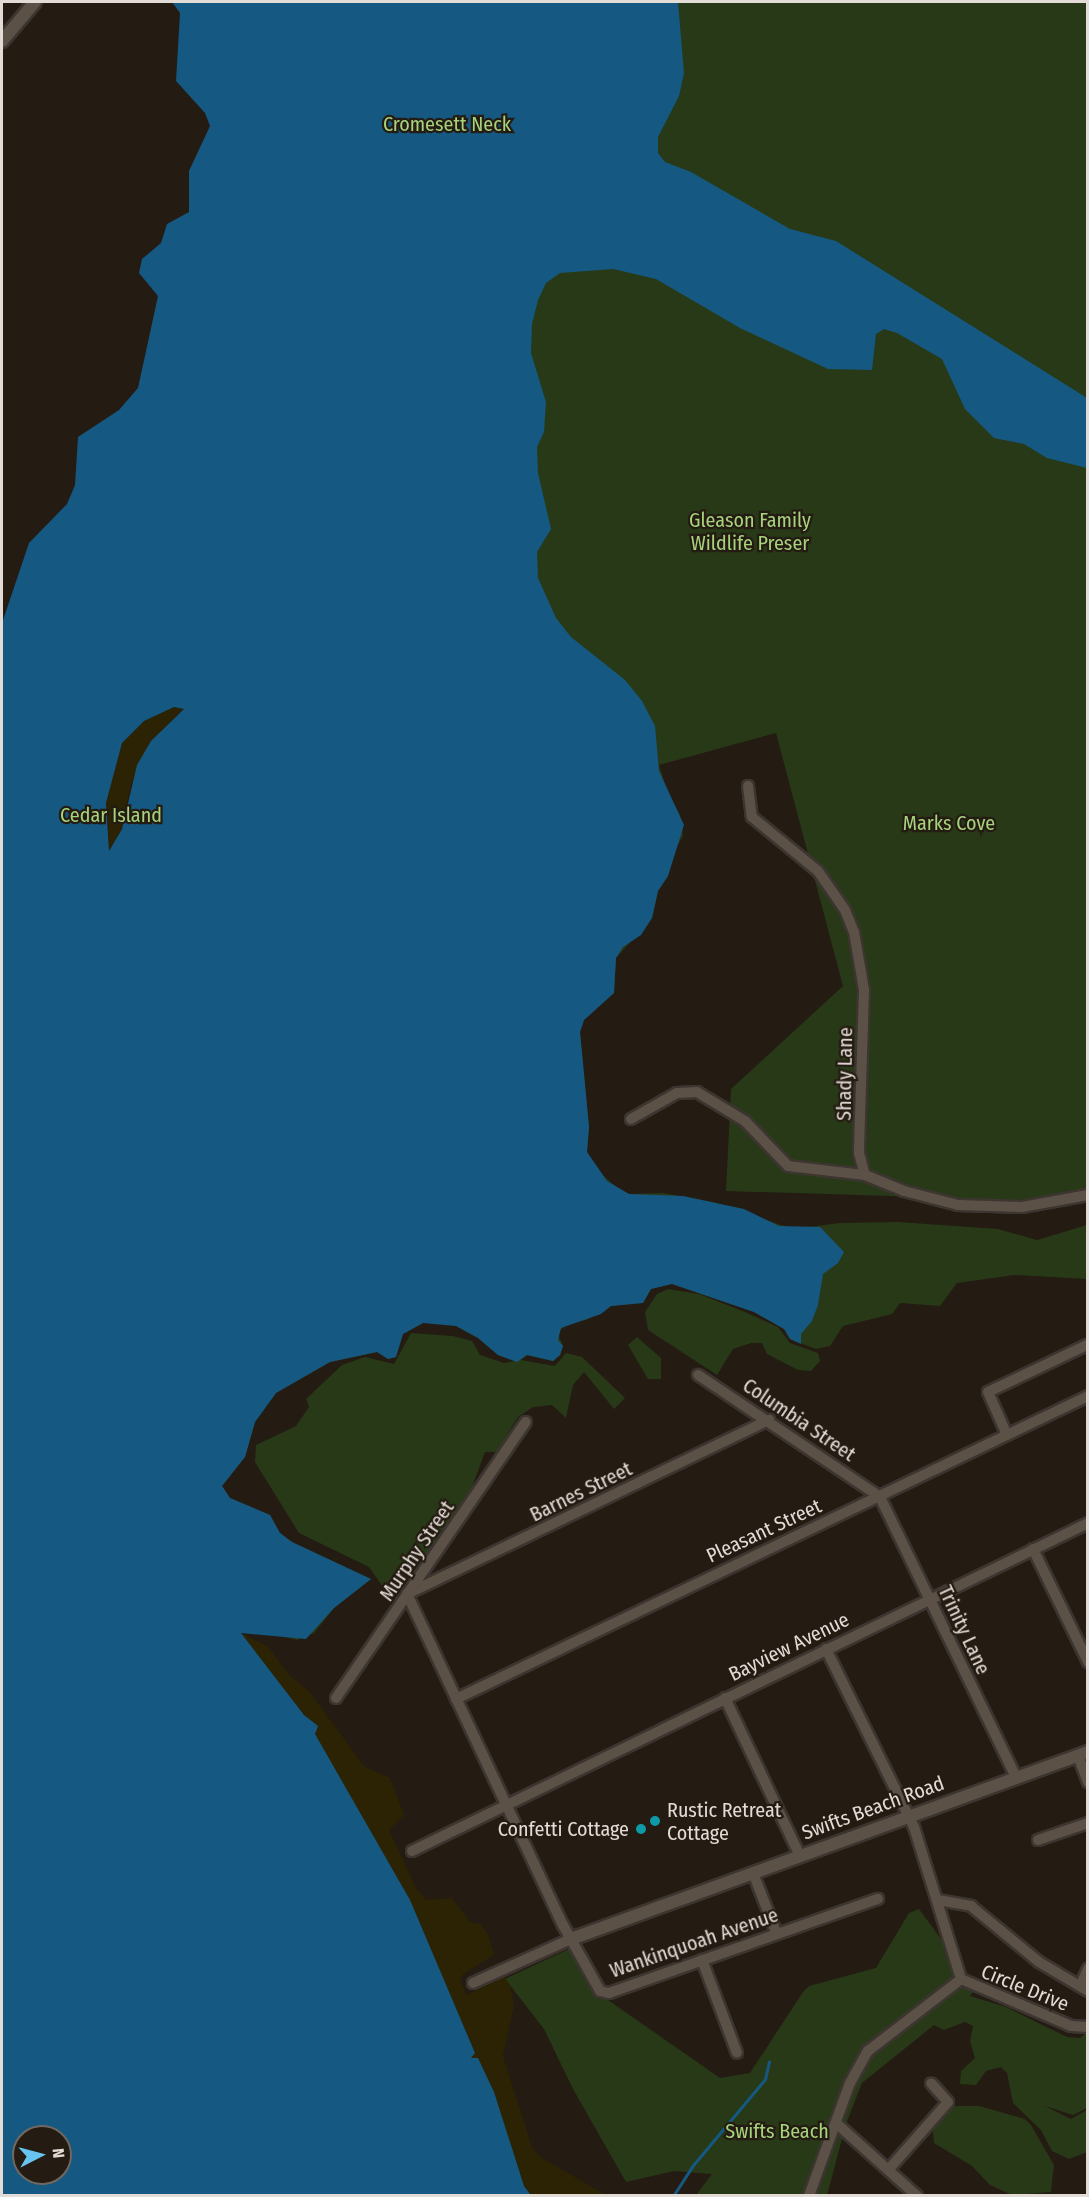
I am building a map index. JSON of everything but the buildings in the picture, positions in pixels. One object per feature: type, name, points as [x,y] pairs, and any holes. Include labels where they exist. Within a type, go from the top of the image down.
[{"type":"street","points":[[2,42],[35,2]]},
{"type":"street","name":"Shady Lane","points":[[748,786],[752,817],[818,871],[845,910],[854,932],[864,990],[859,1153],[865,1175]]},
{"type":"street","points":[[631,1119],[676,1093],[697,1092],[745,1121],[788,1166],[865,1175],[904,1191],[958,1205],[1022,1207],[1088,1195]]},
{"type":"street","points":[[1007,1435],[987,1392],[1087,1345]]},
{"type":"street","name":"Columbia Street","points":[[698,1375],[769,1420],[880,1497]]},
{"type":"street","name":"Pleasant Street","points":[[456,1699],[1088,1396]]},
{"type":"street","name":"Barnes Street","points":[[407,1594],[769,1420]]},
{"type":"street","name":"Murphy Street","points":[[336,1698],[367,1657],[407,1594],[526,1422]]},
{"type":"street","name":"Trinity Lane","points":[[880,1497],[1016,1777]]},
{"type":"street","name":"Bayview Avenue","points":[[412,1851],[1088,1523]]},
{"type":"street","points":[[1033,1549],[1088,1662]]},
{"type":"street","name":"Wankinquoah Avenue","points":[[407,1594],[571,1939],[598,1989],[604,1993],[776,1932],[878,1899]]},
{"type":"street","name":"Circle Drive","points":[[826,1649],[909,1817],[938,1900],[961,1978],[1071,2026],[1088,2027]]},
{"type":"street","points":[[725,1698],[800,1856]]},
{"type":"street","points":[[1083,1754],[1088,1782]]},
{"type":"street","name":"Swifts Beach Road","points":[[473,1983],[571,1939],[1083,1754]]},
{"type":"street","points":[[1038,1840],[1088,1823]]},
{"type":"street","points":[[753,1873],[776,1932]]},
{"type":"street","name":"Circle Drive","points":[[938,1900],[971,1906],[1040,1962],[1084,1988]]},
{"type":"street","points":[[702,1960],[736,2053]]},
{"type":"street","points":[[1084,1988],[1088,1969]]},
{"type":"street","points":[[809,2196],[850,2083],[868,2051],[961,1978]]},
{"type":"street","points":[[889,2169],[948,2102],[931,2083]]},
{"type":"street","points":[[836,2123],[917,2196]]},
{"type":"green space","points":[[409,2],[1087,2],[1087,1202],[726,1191],[731,1089],[843,986],[776,733],[659,765],[669,796],[680,815],[683,836],[673,853],[668,876],[658,891],[652,918],[616,958],[614,993],[584,1020],[580,1032],[589,1127],[587,1152],[594,1167],[618,1189],[629,1194],[663,1193],[713,1202],[793,1229],[840,1223],[898,1222],[998,1229],[1037,1240],[1087,1225],[1087,1279],[1014,1275],[957,1283],[940,1306],[900,1303],[892,1314],[843,1326],[830,1346],[816,1349],[790,1339],[784,1329],[754,1312],[672,1284],[651,1289],[643,1303],[611,1306],[586,1320],[570,1323],[557,1332],[563,1346],[560,1355],[553,1361],[527,1355],[521,1360],[555,1366],[566,1353],[582,1357],[625,1398],[614,1409],[584,1372],[573,1385],[566,1418],[552,1405],[533,1407],[518,1417],[497,1452],[485,1452],[468,1498],[436,1546],[395,1583],[383,1587],[369,1567],[299,1533],[255,1462],[256,1445],[296,1426],[309,1407],[306,1399],[342,1365],[365,1357],[394,1364],[411,1333],[453,1336],[472,1341],[480,1355],[504,1363],[515,1361],[498,1355],[478,1338],[456,1326],[423,1323],[403,1334],[396,1357],[388,1359],[377,1352],[330,1362],[276,1393],[255,1422],[245,1457],[222,1486],[230,1498],[270,1515],[280,1533],[292,1542],[371,1579],[334,1608],[314,1633],[297,1640],[268,1633],[241,1633],[123,1589]]},
{"type":"green space","points":[[668,1289],[699,1294],[778,1327],[790,1343],[818,1353],[820,1361],[811,1371],[798,1370],[767,1354],[762,1343],[751,1343],[733,1349],[717,1375],[648,1330],[645,1312],[657,1294]]},
{"type":"green space","points":[[637,1337],[661,1358],[661,1379],[648,1379],[628,1345]]},
{"type":"green space","name":"Swifts Beach","points":[[919,1909],[950,1951],[960,1982],[973,1992],[970,1996],[1006,2007],[1067,2037],[1080,2038],[1087,2032],[1087,2108],[1073,2115],[1045,2106],[1071,2119],[1087,2110],[1087,2152],[1069,2159],[1052,2151],[1041,2130],[1013,2103],[1007,2073],[1001,2067],[986,2071],[976,2085],[960,2084],[961,2071],[975,2058],[970,2041],[973,2026],[965,2022],[944,2030],[934,2025],[862,2083],[846,2124],[827,2195],[696,2195],[712,2174],[674,2171],[626,2182],[573,2089],[544,2029],[505,1979],[569,1949],[597,1998],[608,2000],[720,2078],[750,2073],[809,1986],[876,1968],[909,1913]]},
{"type":"green space","points":[[956,2106],[979,2106],[1025,2119],[1031,2125],[1054,2165],[1051,2192],[1012,2195],[990,2185],[972,2166],[934,2143],[932,2122],[942,2111]]},
{"type":"sand","name":"Cedar Island","points":[[174,707],[184,708],[151,741],[131,784],[122,829],[109,851],[106,803],[122,743],[144,721]]},
{"type":"sand","points":[[241,1633],[267,1646],[290,1676],[308,1690],[365,1767],[390,1778],[404,1815],[389,1830],[416,1888],[426,1900],[452,1898],[470,1922],[480,1924],[488,1935],[494,1955],[463,1974],[460,1981],[467,1995],[504,1977],[510,1985],[514,2006],[503,2056],[532,2147],[540,2157],[606,2195],[494,2195]]},
{"type":"water","points":[[172,2],[678,2],[684,73],[679,96],[658,137],[658,153],[665,162],[691,172],[790,229],[836,241],[1087,398],[1087,468],[1047,458],[1024,444],[994,438],[965,409],[942,359],[897,333],[884,329],[876,334],[872,370],[828,369],[740,328],[656,279],[613,269],[560,273],[546,283],[538,300],[532,324],[531,353],[546,402],[544,432],[537,447],[538,473],[551,529],[537,552],[538,578],[556,618],[571,637],[625,680],[642,701],[655,726],[659,771],[684,825],[668,876],[658,891],[652,918],[641,935],[623,947],[616,958],[614,993],[584,1020],[580,1032],[589,1127],[587,1152],[607,1181],[629,1194],[683,1196],[744,1209],[779,1226],[820,1227],[844,1252],[838,1263],[823,1274],[818,1305],[812,1321],[801,1334],[801,1344],[790,1339],[784,1329],[754,1312],[672,1284],[651,1289],[643,1303],[611,1306],[601,1314],[561,1328],[558,1340],[563,1346],[560,1355],[553,1361],[527,1355],[517,1362],[498,1355],[478,1338],[456,1326],[423,1323],[403,1334],[396,1357],[388,1359],[377,1352],[330,1362],[276,1393],[255,1422],[245,1457],[222,1486],[230,1498],[270,1515],[280,1533],[292,1542],[371,1579],[334,1608],[306,1639],[241,1633],[304,1715],[318,1726],[315,1734],[410,1900],[475,2053],[471,2058],[478,2058],[494,2092],[524,2186],[530,2194],[2,2195],[2,623],[29,543],[67,504],[75,485],[78,437],[119,410],[138,388],[158,296],[139,273],[142,259],[161,243],[167,224],[189,212],[189,171],[210,126],[205,113],[176,81],[180,13]],"holes":[[[174,707],[184,709],[151,741],[137,765],[122,829],[109,851],[106,803],[122,743],[144,721]]]},
{"type":"waterway","points":[[673,2196],[694,2164],[765,2079],[769,2061]]},
{"type":"place","name":"Rustic Retreat Cottage","points":[[655,1821]]},
{"type":"place","name":"Confetti Cottage","points":[[641,1829]]},
{"type":"park label","name":"Cromesett Neck","points":[[447,124]]},
{"type":"park label","name":"Gleason Family Wildlife Preser","points":[[750,532]]},
{"type":"park label","name":"Marks Cove","points":[[949,823]]}]
